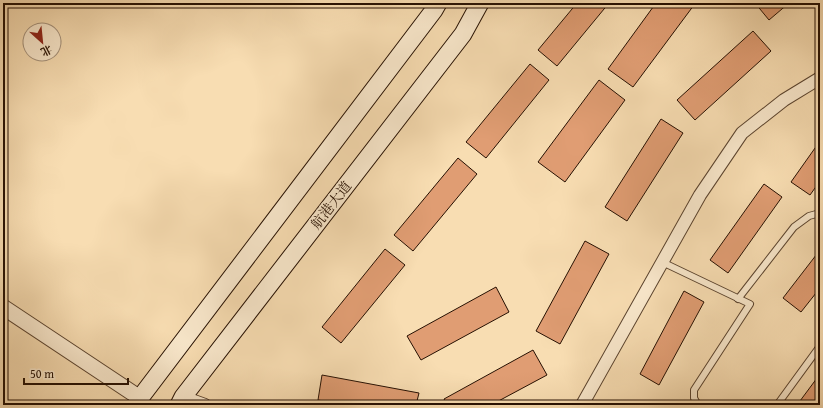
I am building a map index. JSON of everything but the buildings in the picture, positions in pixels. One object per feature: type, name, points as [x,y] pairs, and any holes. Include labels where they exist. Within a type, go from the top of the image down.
[{"type":"main road","points":[[138,401],[438,3]]},
{"type":"main road","name":"航港大道","points":[[181,401],[463,34],[480,3]]},
{"type":"street","points":[[582,405],[700,195],[742,133],[784,100],[820,78]]},
{"type":"street","points":[[3,307],[138,401]]},
{"type":"street","points":[[181,401],[205,405]]},
{"type":"lane","points":[[738,299],[794,228],[809,216],[820,213]]},
{"type":"lane","points":[[662,262],[750,304],[694,390],[694,398],[698,405]]},
{"type":"lane","points":[[777,405],[820,346]]}]
